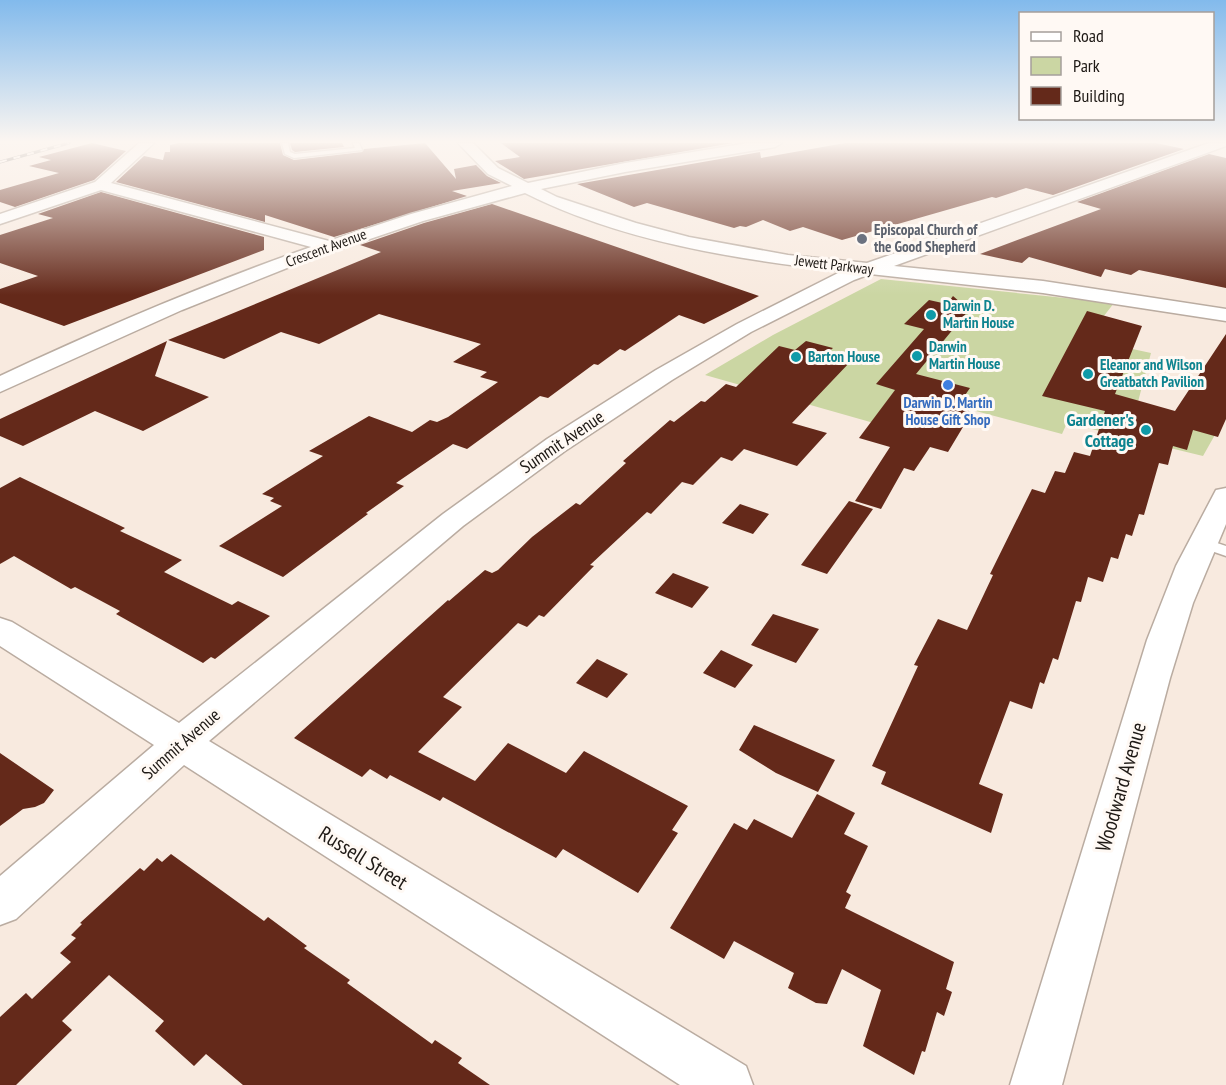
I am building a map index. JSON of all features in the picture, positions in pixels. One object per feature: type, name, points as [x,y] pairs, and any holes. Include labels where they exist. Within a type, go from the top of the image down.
[{"type":"street","points":[[0,219],[74,194]]},
{"type":"street","points":[[132,194],[329,246]]},
{"type":"street","name":"Crescent Avenue","points":[[0,385],[168,310],[329,246],[411,219],[504,194]]},
{"type":"street","name":"Jewett Parkway","points":[[537,194],[609,220],[688,242],[777,258],[1043,287],[1226,315]]},
{"type":"street","name":"Summit Avenue","points":[[0,904],[182,744],[407,557],[556,445],[699,354],[787,306],[866,269],[1079,194]]},
{"type":"street","name":"Woodward Avenue","points":[[1036,1085],[1138,725],[1183,588],[1214,547],[1226,496]]},
{"type":"street","name":"Russell Street","points":[[0,630],[727,1085]]},
{"type":"green space","points":[[881,279],[1114,303],[1086,339],[1151,353],[1135,413],[1216,433],[1203,456],[1067,423],[1062,434],[972,410],[916,435],[705,375],[773,335]]},
{"type":"building","points":[[0,194],[54,194],[15,207],[0,202]]},
{"type":"building","points":[[96,194],[107,194],[264,237],[264,250],[64,326],[0,303],[0,289],[38,276],[0,263],[0,235],[53,218],[38,214]]},
{"type":"building","points":[[159,194],[460,194],[467,196],[334,237],[265,215],[265,222]]},
{"type":"building","points":[[601,194],[1009,194],[842,240],[803,227],[790,231],[763,220],[746,227],[734,228],[647,203],[634,207]]},
{"type":"building","points":[[1100,194],[1226,194],[1226,288],[1139,270],[1131,275],[1105,269],[1101,277],[1029,257],[1022,263],[980,254],[1101,209],[1077,202]]},
{"type":"building","points":[[492,204],[759,296],[704,324],[679,315],[625,351],[620,349],[598,365],[594,364],[548,398],[540,396],[467,449],[453,444],[396,483],[404,486],[283,577],[219,546],[282,506],[270,501],[274,498],[262,494],[323,456],[309,451],[369,416],[412,432],[430,420],[437,422],[448,417],[498,382],[480,377],[487,372],[453,362],[481,344],[379,314],[319,344],[281,332],[224,359],[168,340],[381,252],[360,245],[424,223]]},
{"type":"building","points":[[953,296],[969,310],[916,374],[970,388],[963,398],[978,402],[948,452],[930,447],[914,471],[904,468],[881,509],[855,501],[890,447],[859,438],[895,390],[876,384],[924,329],[904,324],[929,300],[947,304]]},
{"type":"building","points":[[1087,311],[1142,326],[1115,394],[1175,411],[1226,334],[1226,419],[1218,437],[1193,430],[1187,450],[1173,446],[1168,465],[1159,463],[1144,515],[1139,514],[1132,536],[1126,534],[1118,559],[1111,557],[1103,582],[1088,577],[1081,602],[1076,601],[1058,660],[1053,658],[1044,684],[1040,682],[1032,709],[1010,701],[979,784],[1003,794],[991,833],[881,784],[886,772],[872,766],[918,666],[914,665],[938,619],[967,630],[993,575],[990,574],[1032,489],[1045,493],[1055,471],[1065,473],[1074,452],[1090,456],[1105,411],[1042,396]]},
{"type":"building","points":[[167,341],[155,376],[209,397],[143,431],[95,411],[23,446],[0,436],[0,419]]},
{"type":"building","points":[[806,341],[833,348],[826,354],[851,361],[792,423],[827,433],[797,466],[744,449],[732,461],[721,457],[693,485],[682,482],[651,514],[647,512],[590,565],[594,566],[544,617],[539,615],[527,627],[518,623],[443,697],[462,707],[418,752],[475,781],[508,743],[566,773],[584,751],[688,806],[672,830],[678,833],[638,893],[563,849],[556,858],[443,797],[440,801],[390,775],[387,779],[370,769],[362,777],[294,738],[448,600],[485,570],[492,573],[498,570],[532,537],[576,503],[580,505],[626,463],[623,461],[670,420],[674,422],[701,401],[705,402],[726,384],[736,387],[779,346],[795,350]]},
{"type":"building","points":[[20,477],[125,528],[120,531],[182,560],[164,572],[232,605],[238,601],[270,616],[215,659],[211,657],[203,663],[116,614],[120,611],[75,587],[71,589],[14,556],[0,564],[0,488]]},
{"type":"building","points":[[849,501],[873,509],[827,574],[801,565]]},
{"type":"building","points":[[740,504],[769,514],[753,534],[722,523]]},
{"type":"building","points":[[673,573],[709,587],[692,608],[655,593]]},
{"type":"building","points":[[773,614],[819,629],[796,663],[751,645]]},
{"type":"building","points":[[721,650],[753,665],[735,688],[703,673]]},
{"type":"building","points":[[597,659],[628,674],[607,698],[576,683]]},
{"type":"building","points":[[754,725],[835,760],[818,792],[776,773],[739,750]]},
{"type":"building","points":[[0,753],[54,790],[44,803],[23,809],[0,826]]},
{"type":"building","points":[[817,794],[855,813],[844,834],[868,846],[846,892],[851,895],[845,908],[954,962],[946,989],[952,992],[944,1016],[937,1012],[925,1052],[922,1051],[914,1075],[863,1046],[881,990],[842,969],[827,1004],[816,1003],[788,988],[794,973],[734,941],[724,959],[670,928],[734,823],[747,830],[754,819],[792,838]]},
{"type":"building","points":[[171,854],[264,921],[268,917],[307,946],[304,948],[350,980],[347,983],[432,1044],[435,1040],[462,1058],[458,1063],[490,1085],[243,1085],[206,1054],[194,1066],[155,1031],[164,1021],[109,975],[62,1021],[72,1030],[16,1085],[0,1085],[0,1017],[26,993],[32,999],[71,962],[60,953],[76,938],[71,935],[82,924],[80,923],[140,868],[144,871],[157,858],[162,862]]},
{"type":"place","name":"Episcopal Church of the Good Shepherd","points":[[862,239]]},
{"type":"place","name":"Darwin D. Martin House","points":[[931,315]]},
{"type":"place","name":"Darwin Martin House","points":[[917,356]]},
{"type":"place","name":"Barton House","points":[[796,357]]},
{"type":"place","name":"Eleanor and Wilson Greatbatch Pavilion","points":[[1088,374]]},
{"type":"place","name":"Darwin D. Martin House Gift Shop","points":[[948,385]]},
{"type":"place","name":"Gardener's Cottage","points":[[1146,430]]}]
